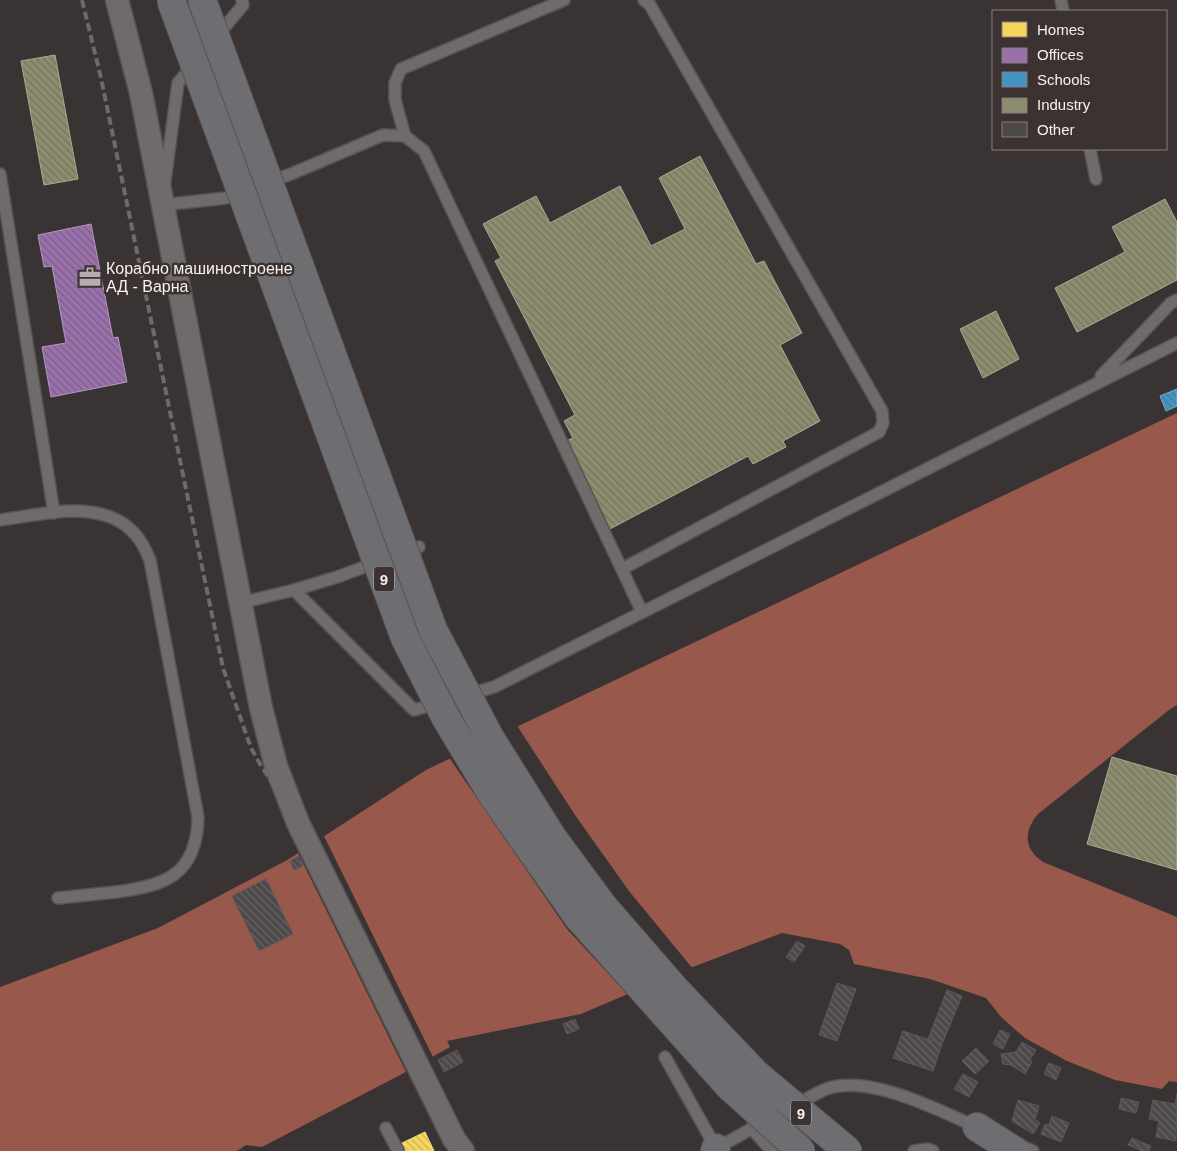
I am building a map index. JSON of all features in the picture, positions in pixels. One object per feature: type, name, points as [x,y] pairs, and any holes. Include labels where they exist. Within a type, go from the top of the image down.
[{"type":"highway","name":"9","points":[[171,0],[406,638],[447,720],[493,796],[578,917],[728,1085],[801,1151]]},
{"type":"highway","name":"9","points":[[202,0],[433,630],[490,738],[552,837],[603,906],[675,989],[756,1074],[848,1151]]},
{"type":"highway","points":[[977,1127],[1015,1151]]},
{"type":"street","points":[[117,0],[141,93],[268,740],[298,823],[454,1139],[463,1151]]},
{"type":"lane","points":[[242,0],[243,5],[178,83],[162,205],[226,198],[291,174],[382,135],[406,136]]},
{"type":"lane","points":[[564,0],[401,69],[395,84],[395,100],[406,136],[424,151],[642,612]]},
{"type":"lane","points":[[622,569],[879,432],[883,423],[882,411],[877,402],[650,5],[644,0]]},
{"type":"lane","points":[[1090,150],[1096,179]]},
{"type":"lane","points":[[0,174],[54,513]]},
{"type":"lane","points":[[1095,383],[1171,303],[1177,300]]},
{"type":"lane","points":[[294,590],[414,710],[494,687],[1177,343]]},
{"type":"lane","points":[[0,520],[83,510],[106,515],[127,526],[141,542],[150,560],[198,817],[198,835],[192,852],[171,877],[156,885],[141,889],[58,898]]},
{"type":"lane","points":[[240,603],[337,577],[419,547]]},
{"type":"lane","points":[[665,1057],[714,1150],[751,1128],[828,1089],[843,1086],[898,1094],[1032,1151]]},
{"type":"lane","points":[[386,1128],[398,1151]]},
{"type":"lane","points":[[751,1128],[772,1151]]},
{"type":"lane","points":[[914,1151],[928,1149],[933,1151]]},
{"type":"shaded area","points":[[1177,413],[1177,705],[1038,814],[1030,827],[1028,840],[1032,852],[1043,862],[1177,917],[1177,1082],[1169,1081],[1162,1089],[1115,1080],[1067,1061],[1025,1038],[1001,1017],[986,998],[930,979],[854,964],[849,950],[840,944],[782,933],[677,973],[581,1014],[447,1041],[450,1047],[262,1147],[246,1145],[237,1151],[0,1151],[0,987],[158,928],[289,859],[426,770]]},
{"type":"pier","points":[[516,724],[575,815],[629,891],[693,969],[629,996],[567,929],[448,756]]},
{"type":"pier","points":[[323,834],[434,1059],[407,1074],[297,851]]},
{"type":"building: Homes","points":[[425,1132],[434,1151],[403,1151],[400,1144]]},
{"type":"building: Offices","points":[[91,224],[113,338],[118,337],[127,382],[51,397],[42,347],[66,343],[52,266],[44,267],[38,235]]},
{"type":"building: Schools","points":[[1177,389],[1177,406],[1166,411],[1160,396]]},
{"type":"building: Industry","points":[[55,55],[78,179],[44,185],[21,61]]},
{"type":"building: Industry","points":[[700,156],[756,264],[764,261],[802,333],[780,345],[820,421],[783,441],[786,447],[753,464],[748,456],[608,530],[564,442],[573,438],[564,421],[575,415],[495,261],[501,258],[483,224],[536,196],[550,223],[620,186],[651,246],[685,229],[659,178]]},
{"type":"building: Industry","points":[[1165,199],[1177,222],[1177,280],[1077,332],[1055,288],[1125,252],[1112,227]]},
{"type":"building: Industry","points":[[996,311],[1019,359],[983,378],[960,329]]},
{"type":"building: Industry","points":[[1112,757],[1177,776],[1177,870],[1087,844]]},
{"type":"building: Other","points":[[299,856],[304,865],[294,870],[290,861]]},
{"type":"building: Other","points":[[266,879],[293,934],[259,951],[232,896]]},
{"type":"building: Other","points":[[797,941],[805,946],[794,962],[786,957]]},
{"type":"building: Other","points":[[837,983],[856,989],[837,1041],[819,1035]]},
{"type":"building: Other","points":[[947,990],[962,996],[942,1044],[928,1039]]},
{"type":"building: Other","points":[[575,1019],[579,1029],[567,1034],[563,1024]]},
{"type":"building: Other","points":[[1000,1030],[1010,1034],[1003,1049],[993,1044]]},
{"type":"building: Other","points":[[903,1031],[942,1044],[933,1071],[893,1058]]},
{"type":"building: Other","points":[[1022,1042],[1036,1050],[1025,1074],[1011,1065],[1003,1064],[1001,1054],[1016,1052]]},
{"type":"building: Other","points":[[976,1048],[989,1061],[975,1074],[962,1061]]},
{"type":"building: Other","points":[[457,1050],[463,1062],[444,1072],[438,1060]]},
{"type":"building: Other","points":[[1049,1063],[1061,1068],[1056,1080],[1044,1074]]},
{"type":"building: Other","points":[[963,1074],[978,1082],[969,1097],[954,1089]]},
{"type":"building: Other","points":[[1177,1094],[1176,1141],[1156,1137],[1159,1121],[1149,1119],[1153,1100],[1175,1104]]},
{"type":"building: Other","points":[[1121,1098],[1139,1102],[1136,1113],[1119,1109]]},
{"type":"building: Other","points":[[1018,1100],[1039,1106],[1035,1120],[1040,1123],[1033,1134],[1012,1121]]},
{"type":"building: Other","points":[[1052,1116],[1069,1123],[1061,1142],[1041,1134],[1045,1124],[1049,1125]]},
{"type":"building: Other","points":[[1132,1138],[1151,1146],[1149,1151],[1142,1151],[1128,1145]]},
{"type":"railway","points":[[82,0],[101,78],[223,668],[251,748],[298,823]]},
{"type":"railway","points":[[439,1107],[459,1151]]},
{"type":"place","name":"Корабно машиностроене АД - Варна","points":[[90,277]]}]
